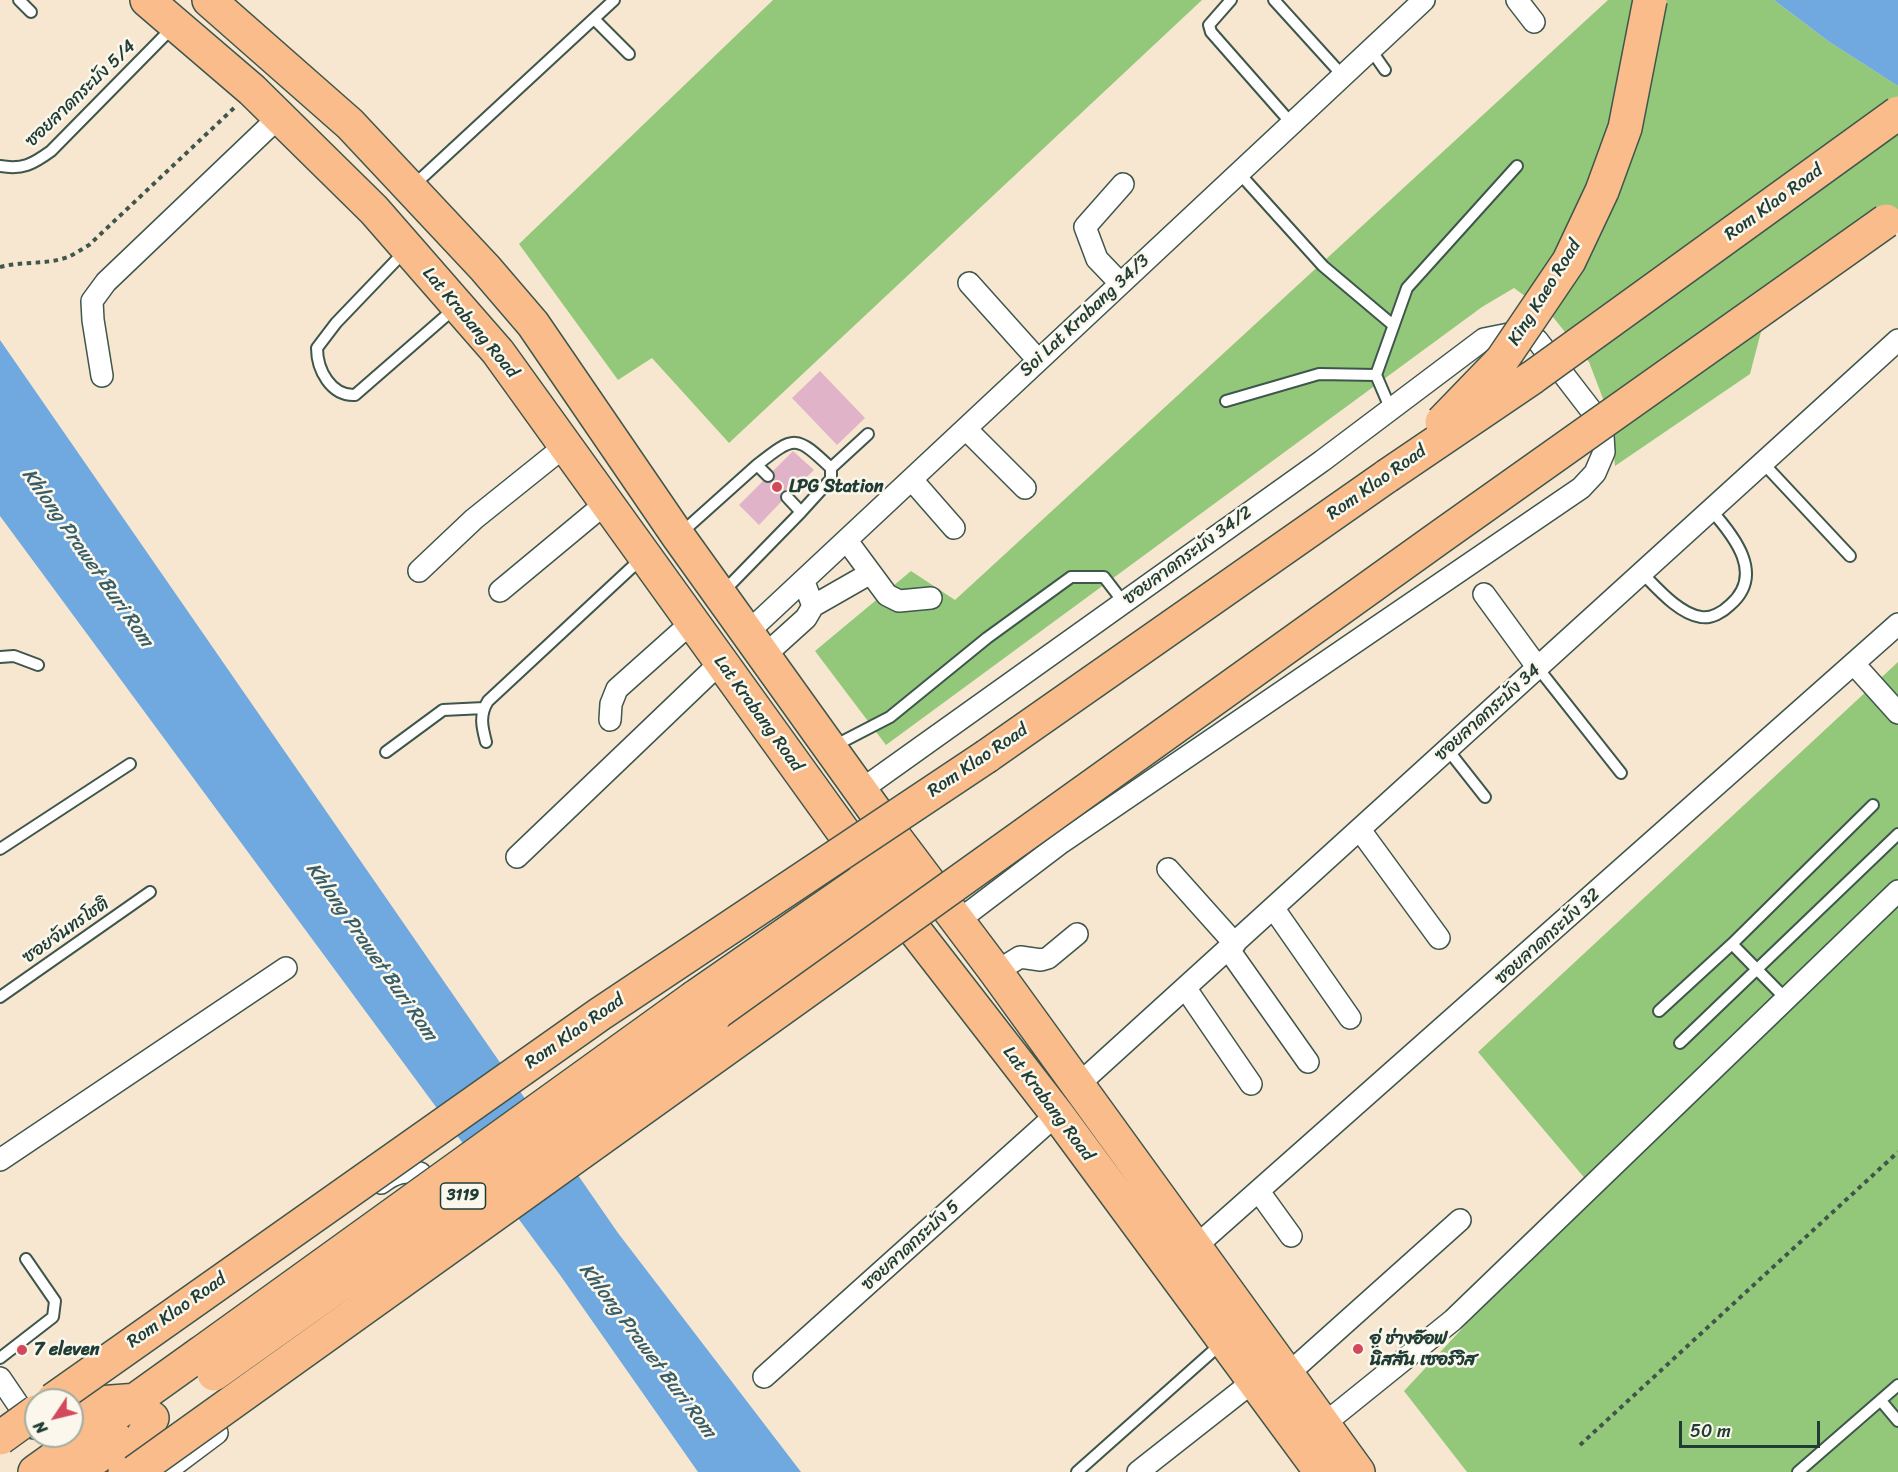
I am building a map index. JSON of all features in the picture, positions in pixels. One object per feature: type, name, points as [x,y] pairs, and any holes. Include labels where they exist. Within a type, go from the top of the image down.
[{"type":"main road","name":"Lat Krabang Road","points":[[147,0],[252,90],[374,210],[498,352],[881,883],[1057,1114],[1321,1472]]},
{"type":"main road","name":"King Kaeo Road","points":[[1387,476],[1502,360],[1569,261],[1602,191],[1625,128],[1650,0]]},
{"type":"main road","name":"Lat Krabang Road","points":[[216,2],[350,124],[412,188],[533,324],[678,536],[830,748],[996,972],[1358,1472]]},
{"type":"main road","name":"Rom Klao Road","points":[[70,1388],[600,1014],[987,756],[1387,476],[1533,377],[1898,113]]},
{"type":"main road","points":[[135,1472],[1440,537],[1894,217]]},
{"type":"main road","points":[[498,352],[533,324]]},
{"type":"main road","points":[[881,883],[912,861]]},
{"type":"main road","name":"3119","points":[[76,1472],[146,1409],[881,883]]},
{"type":"main road","points":[[84,1404],[146,1409],[125,1472]]},
{"type":"main road","name":"3119","points":[[35,1472],[146,1409]]},
{"type":"main road","points":[[0,1438],[24,1427]]},
{"type":"street","name":"Soi Lat Krabang 34/3","points":[[756,644],[804,582],[1424,0]]},
{"type":"street","points":[[1517,0],[1534,22]]},
{"type":"street","points":[[102,376],[92,301],[106,282],[280,116]]},
{"type":"street","points":[[1120,283],[1097,259],[1085,226],[1123,184]]},
{"type":"street","points":[[969,283],[1038,360]]},
{"type":"street","name":"ซอยลาดกระบัง 34/2","points":[[861,790],[1124,603],[1484,339],[1519,332],[1537,340],[1594,414],[1603,436],[1604,452],[1595,472],[1581,488],[1062,842],[958,921]]},
{"type":"street","name":"ซอยลาดกระบัง 34","points":[[1078,1085],[1898,340]]},
{"type":"street","points":[[966,429],[1025,488]]},
{"type":"street","points":[[419,571],[462,530],[565,446]]},
{"type":"street","points":[[912,480],[954,528]]},
{"type":"street","points":[[500,591],[606,503]]},
{"type":"street","points":[[847,541],[869,574],[887,595],[899,601],[931,598]]},
{"type":"street","points":[[756,644],[806,618],[813,606],[869,574]]},
{"type":"street","points":[[804,582],[813,606]]},
{"type":"street","points":[[1484,594],[1538,668]]},
{"type":"street","points":[[610,720],[610,704],[617,689],[692,623]]},
{"type":"street","name":"ซอยลาดกระบัง 32","points":[[1196,1247],[1260,1193],[1898,624]]},
{"type":"street","points":[[517,857],[721,662]]},
{"type":"street","points":[[1854,664],[1898,713]]},
{"type":"street","points":[[1360,830],[1440,938]]},
{"type":"street","points":[[1168,869],[1232,947],[1308,1062]]},
{"type":"street","points":[[1324,1424],[1453,1320],[1898,891]]},
{"type":"street","points":[[1274,909],[1350,1018]]},
{"type":"street","points":[[996,972],[1020,957],[1041,960],[1048,958],[1077,934]]},
{"type":"street","points":[[0,1160],[286,968]]},
{"type":"street","points":[[1186,989],[1251,1084]]},
{"type":"street","name":"ซอยลาดกระบัง 5","points":[[764,1377],[1057,1114]]},
{"type":"street","points":[[84,1394],[392,1175],[408,1170],[420,1173],[457,1225],[457,1242],[447,1257],[165,1472]]},
{"type":"street","points":[[1260,1193],[1291,1236]]},
{"type":"street","points":[[1288,1374],[1460,1220]]},
{"type":"street","points":[[0,1377],[24,1408]]},
{"type":"street","points":[[1138,1472],[1255,1380]]},
{"type":"street","points":[[0,1452],[24,1431]]},
{"type":"lane","points":[[20,0],[31,12]]},
{"type":"lane","points":[[412,188],[614,0]]},
{"type":"lane","points":[[1231,0],[1209,25],[1211,32],[1292,124]]},
{"type":"lane","points":[[1274,0],[1343,76]]},
{"type":"lane","points":[[594,19],[629,54]]},
{"type":"lane","name":"ซอยลาดกระบัง 5/4","points":[[0,166],[16,169],[31,166],[51,151],[176,24]]},
{"type":"lane","points":[[1371,50],[1385,70]]},
{"type":"lane","points":[[1390,410],[1376,375],[1407,288],[1517,166]]},
{"type":"lane","points":[[1239,173],[1323,266],[1393,325]]},
{"type":"lane","points":[[408,249],[336,323],[317,348],[317,359],[325,378],[345,396],[355,395],[366,388],[458,306]]},
{"type":"lane","points":[[1226,401],[1319,374],[1376,375]]},
{"type":"lane","points":[[720,594],[831,479],[831,468],[868,434]]},
{"type":"lane","points":[[678,536],[758,465],[790,442],[799,442],[831,468]]},
{"type":"lane","points":[[1763,463],[1850,556]]},
{"type":"lane","points":[[758,465],[768,476]]},
{"type":"lane","points":[[787,497],[801,512]]},
{"type":"lane","points":[[1642,573],[1686,611],[1702,617],[1718,614],[1731,605],[1743,590],[1748,574],[1739,548],[1728,529],[1711,510]]},
{"type":"lane","points":[[486,742],[481,723],[484,708],[643,556]]},
{"type":"lane","points":[[830,748],[890,717],[987,638],[1071,577],[1104,577],[1124,603]]},
{"type":"lane","points":[[0,657],[14,656],[38,664]]},
{"type":"lane","points":[[1538,668],[1621,773]]},
{"type":"lane","points":[[386,752],[443,710],[484,708]]},
{"type":"lane","points":[[1448,750],[1485,797]]},
{"type":"lane","points":[[0,849],[130,764]]},
{"type":"lane","points":[[1659,1011],[1732,944],[1873,805]]},
{"type":"lane","points":[[1680,1043],[1898,834]]},
{"type":"lane","name":"ซอยจันทรโชติ","points":[[0,997],[150,892]]},
{"type":"lane","points":[[1732,944],[1786,999]]},
{"type":"lane","points":[[0,1358],[53,1317],[55,1301],[26,1259]]},
{"type":"lane","points":[[1077,1472],[1224,1340]]},
{"type":"lane","points":[[1798,1472],[1834,1439],[1882,1402],[1898,1385]]},
{"type":"lane","points":[[1882,1402],[1898,1421]]},
{"type":"path","points":[[0,267],[18,262],[57,260],[89,245],[252,90]]},
{"type":"path","points":[[1580,1445],[1898,1152]]},
{"type":"green space","points":[[773,0],[1202,0],[729,443],[652,358],[618,380],[519,244]]},
{"type":"green space","points":[[1608,0],[1774,0],[1828,41],[1898,86],[1898,217],[1768,305],[1750,374],[1615,466],[1610,417],[1589,362],[1553,317],[1514,288],[1482,307],[886,745],[815,651],[911,571],[955,600]]},
{"type":"green space","points":[[1898,662],[1898,1472],[1467,1472],[1404,1391],[1593,1188],[1478,1052]]},
{"type":"water","points":[[1774,0],[1898,0],[1898,86],[1828,41]]},
{"type":"water","name":"Khlong Prawet Buri Rom","points":[[0,340],[618,1233],[801,1472],[698,1472],[560,1275],[0,516]]},
{"type":"building","points":[[820,371],[865,418],[837,445],[792,398]]},
{"type":"building","name":"LPG Station","points":[[793,451],[814,470],[792,491],[782,492],[781,502],[759,525],[739,505],[763,481],[773,482],[775,477],[773,471]]},
{"type":"place","name":"LPG Station","points":[[777,487]]},
{"type":"place","name":"อู่ ช่างอ๊อฟ นิสสัน เซอร์วิส","points":[[1358,1349]]},
{"type":"place","name":"7 eleven","points":[[22,1350]]}]
